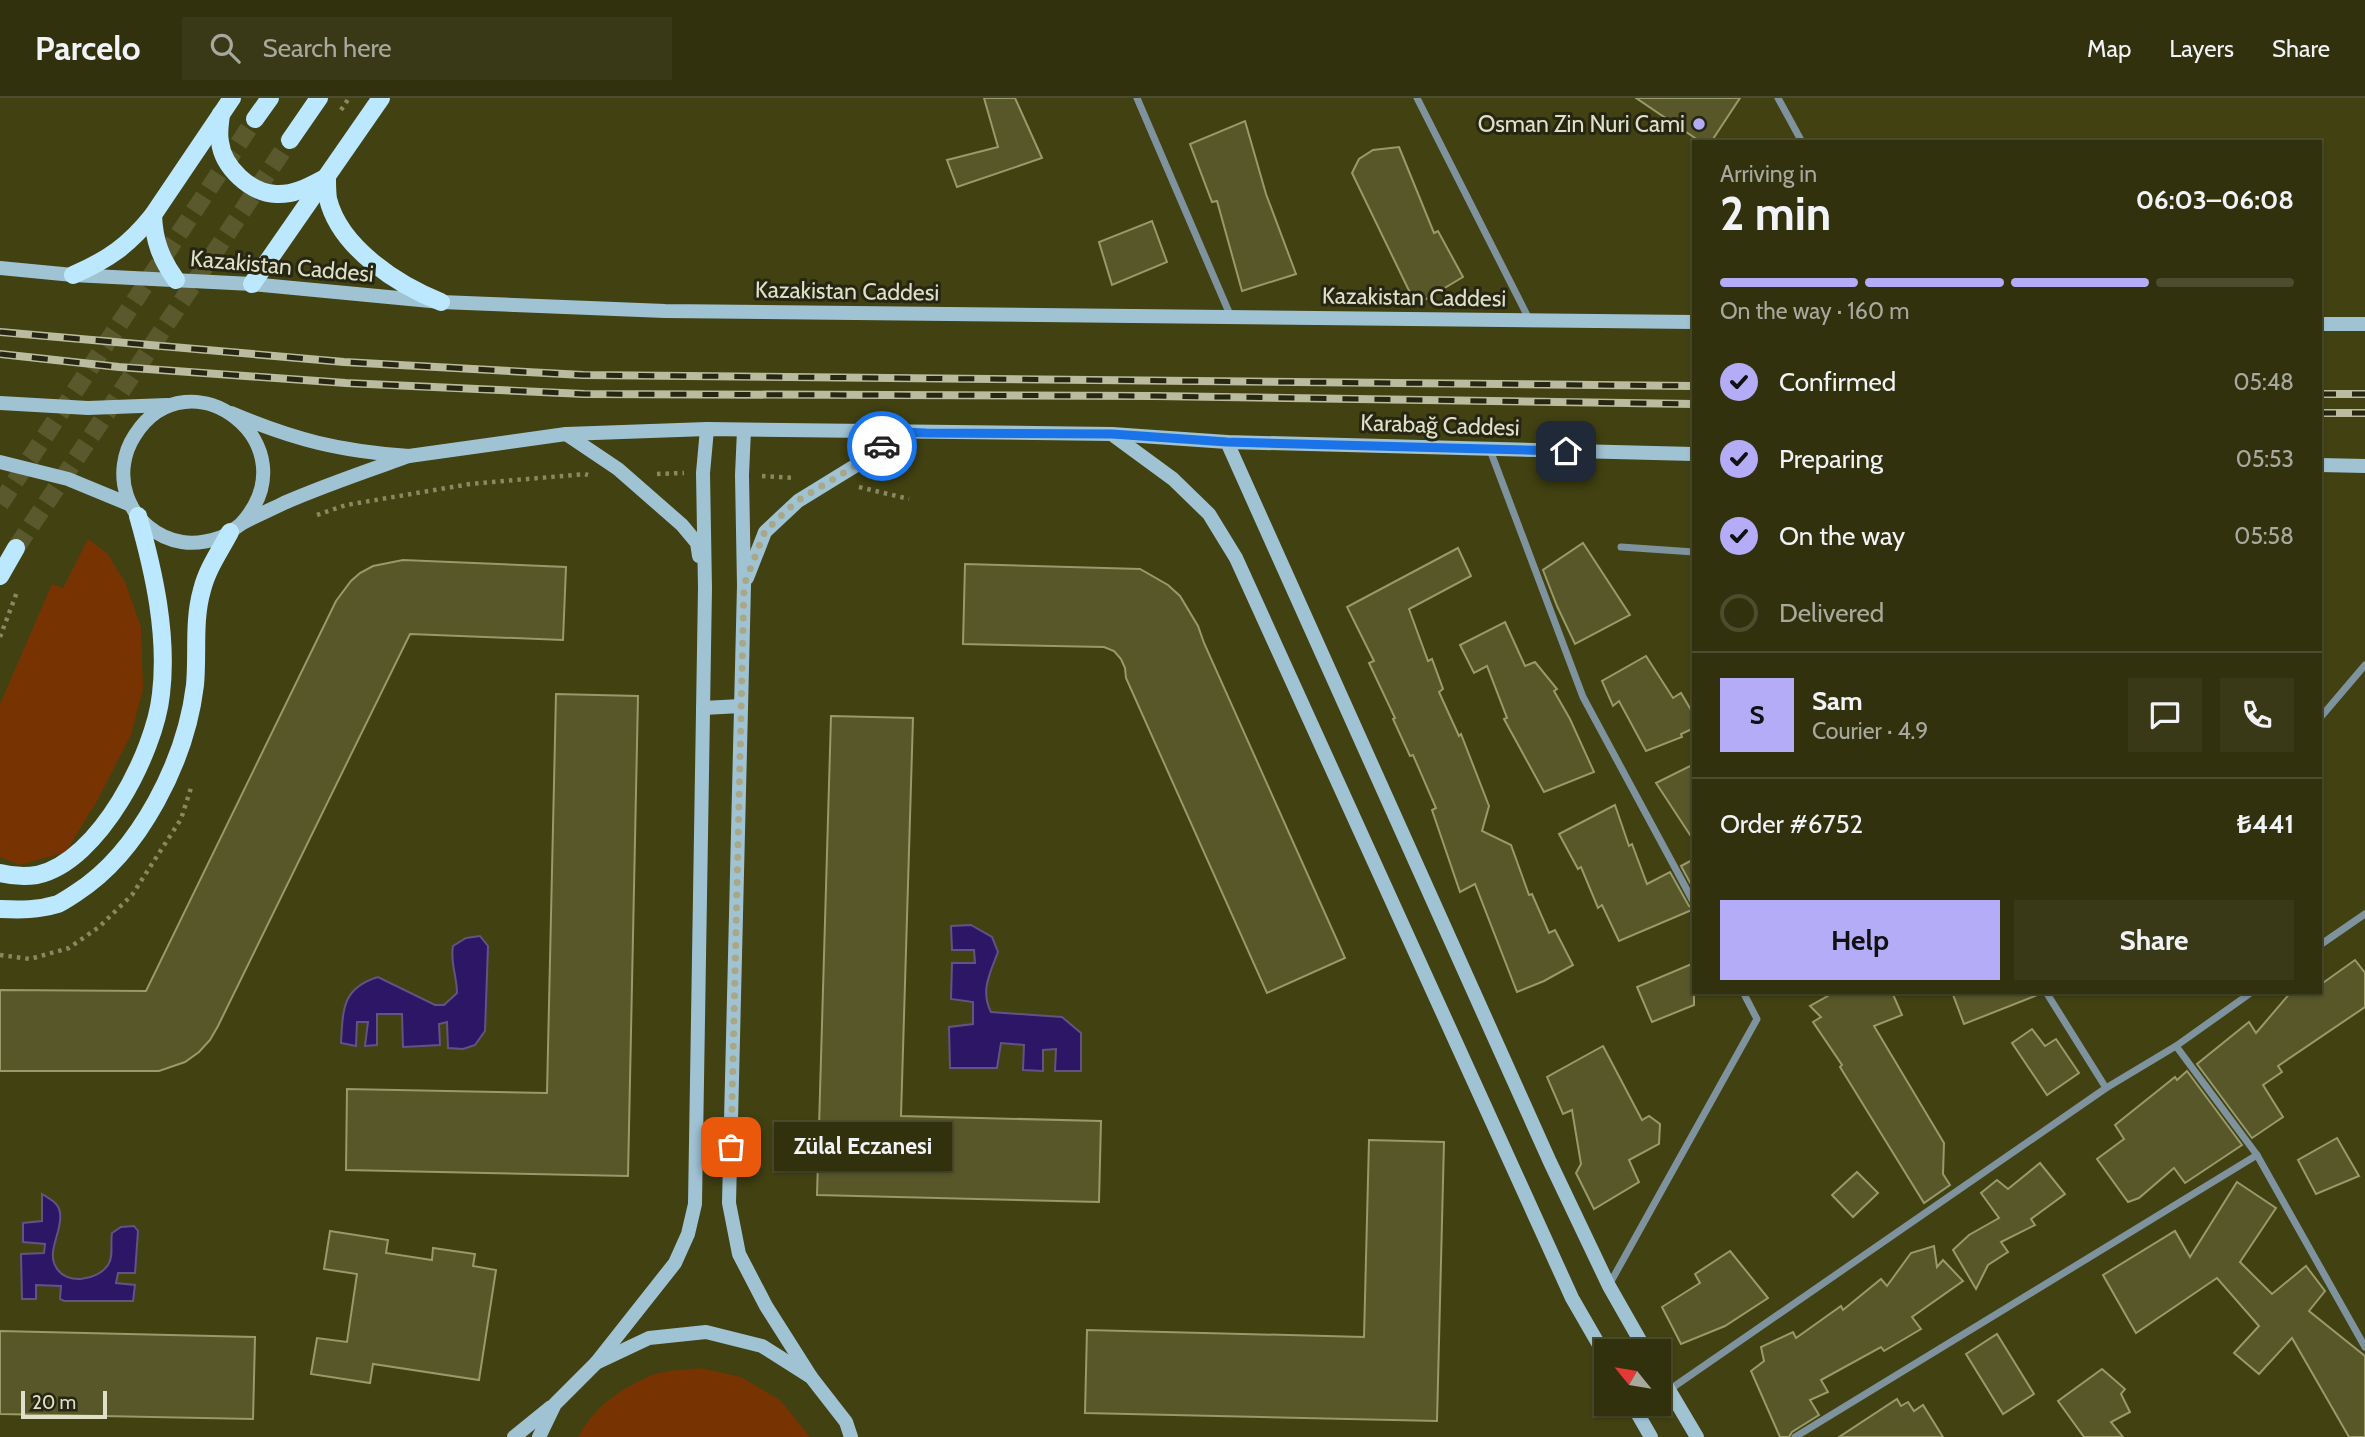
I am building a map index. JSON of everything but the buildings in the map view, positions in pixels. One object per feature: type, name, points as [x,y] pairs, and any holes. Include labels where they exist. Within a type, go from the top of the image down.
[{"type":"main road","points":[[73,275],[110,257],[139,233],[232,98]]},
{"type":"main road","points":[[256,119],[270,98]]},
{"type":"main road","points":[[290,140],[319,98]]},
{"type":"main road","points":[[252,284],[381,98]]},
{"type":"main road","points":[[221,114],[219,131],[223,155],[229,166],[248,183],[273,194],[289,193],[307,188],[327,177]]},
{"type":"main road","points":[[327,177],[328,198],[335,215],[358,248],[396,280],[441,302]]},
{"type":"main road","points":[[153,215],[153,232],[158,250],[176,280]]},
{"type":"main road","name":"Kazakistan Caddesi","points":[[0,268],[73,275],[252,284],[441,302],[665,311],[1692,322]]},
{"type":"main road","points":[[2322,324],[2365,324]]},
{"type":"main road","points":[[0,403],[88,408],[206,403],[306,441],[367,453],[409,456]]},
{"type":"main road","points":[[0,873],[14,876],[38,874],[59,866],[80,850],[99,831],[120,801],[148,747],[158,718],[161,634],[152,572],[127,494],[123,471],[133,437],[148,419],[167,407],[179,404]]},
{"type":"main road","points":[[0,909],[31,911],[60,903],[86,887],[109,868],[130,841],[166,784],[184,732],[195,687],[197,625],[202,590],[208,573],[235,528],[259,498],[263,466],[258,445],[240,419],[231,413]]},
{"type":"main road","points":[[514,1437],[555,1404],[596,1363],[675,1263],[688,1234],[695,1204],[705,589],[703,473],[707,429]]},
{"type":"main road","name":"Karabağ Caddesi","points":[[409,456],[566,434],[707,429],[1112,434],[1227,442],[1692,454]]},
{"type":"main road","points":[[744,430],[741,475],[744,585],[729,1203],[739,1254],[766,1306],[811,1377],[846,1422],[863,1437]]},
{"type":"main road","points":[[744,585],[765,531],[797,501],[863,461],[900,432]]},
{"type":"main road","points":[[566,434],[618,469],[682,526],[697,543],[705,589]]},
{"type":"main road","points":[[1112,434],[1173,479],[1209,514],[1237,558],[1572,1298],[1596,1339]]},
{"type":"main road","points":[[1227,442],[1544,1150],[1609,1286],[1639,1339]]},
{"type":"main road","points":[[0,462],[68,479],[134,510],[157,532],[181,542],[206,541],[307,493],[409,456]]},
{"type":"main road","points":[[2322,465],[2365,466]]},
{"type":"main road","points":[[0,576],[16,548]]},
{"type":"main road","points":[[703,708],[741,706]]},
{"type":"main road","points":[[596,1363],[649,1338],[706,1332],[762,1346],[811,1377]]},
{"type":"main road","points":[[1671,1393],[1697,1437]]},
{"type":"main road","points":[[539,1437],[555,1404]]},
{"type":"main road","points":[[1639,1416],[1651,1437]]},
{"type":"main road","points":[[846,1422],[851,1437]]},
{"type":"street","points":[[1136,98],[1231,317]]},
{"type":"street","points":[[1417,98],[1531,321]]},
{"type":"street","points":[[1778,98],[1801,140]]},
{"type":"street","points":[[1490,449],[1583,698],[1692,899]]},
{"type":"street","points":[[1621,547],[1692,552]]},
{"type":"street","points":[[2322,716],[2365,665]]},
{"type":"street","points":[[2322,944],[2365,914]]},
{"type":"street","points":[[1609,1286],[1757,1019],[1744,994]]},
{"type":"street","points":[[2047,994],[2106,1088]]},
{"type":"street","points":[[1671,1389],[2106,1088],[2176,1046],[2249,994]]},
{"type":"street","points":[[2176,1046],[2257,1154],[2365,1347]]},
{"type":"street","points":[[1795,1437],[2257,1154]]},
{"type":"path","points":[[631,482],[639,474],[703,473]]},
{"type":"path","points":[[312,517],[346,505],[470,484],[585,474],[597,480]]},
{"type":"path","points":[[741,475],[830,480],[909,499]]},
{"type":"path","points":[[0,637],[19,588]]},
{"type":"path","points":[[0,955],[30,959],[69,948],[99,927],[132,895],[181,819],[193,783]]},
{"type":"shaded area","points":[[88,539],[107,553],[125,582],[141,627],[143,689],[131,735],[98,799],[66,852],[20,865],[0,857],[0,704],[52,584],[63,588]]},
{"type":"shaded area","points":[[971,925],[992,937],[998,952],[986,989],[991,1012],[1062,1017],[1081,1033],[1081,1071],[1055,1071],[1056,1049],[1043,1050],[1043,1071],[1023,1070],[1024,1045],[1001,1043],[997,1068],[950,1068],[949,1027],[973,1024],[973,1002],[951,999],[952,963],[975,963],[974,950],[952,950],[951,926]]},
{"type":"shaded area","points":[[480,936],[488,946],[485,1031],[475,1045],[463,1049],[448,1048],[447,1022],[439,1024],[440,1045],[403,1047],[402,1014],[377,1014],[377,1045],[365,1046],[368,1022],[357,1022],[356,1046],[341,1043],[344,1010],[357,987],[378,977],[435,1005],[444,1005],[457,993],[453,946],[466,938]]},
{"type":"shaded area","points":[[42,1194],[54,1202],[59,1210],[60,1220],[53,1261],[67,1277],[82,1279],[103,1270],[111,1258],[112,1233],[121,1227],[134,1226],[138,1231],[135,1273],[118,1273],[116,1283],[135,1285],[133,1301],[64,1301],[60,1299],[61,1286],[36,1285],[36,1299],[22,1299],[21,1254],[44,1253],[45,1244],[23,1242],[23,1223],[42,1221]]},
{"type":"shaded area","points":[[700,1368],[741,1377],[780,1400],[810,1437],[578,1437],[592,1416],[621,1391],[660,1373]]},
{"type":"tunnel","points":[[0,504],[255,119]]},
{"type":"tunnel","points":[[16,548],[290,140]]},
{"type":"railway","points":[[0,332],[344,362],[583,375],[1692,386]]},
{"type":"railway","points":[[0,354],[119,367],[346,383],[584,394],[1155,396],[1692,404]]},
{"type":"railway","points":[[2322,394],[2365,394]]},
{"type":"railway","points":[[2322,413],[2365,413]]},
{"type":"way so far","points":[[731,1147],[744,585],[765,531],[797,501],[863,461],[882,446]]},
{"type":"place","name":"Osman Zin Nuri Cami","points":[[1699,124]]},
{"type":"place","name":"Zülal Eczanesi","points":[[731,1147]]},
{"type":"route","points":[[882,446],[900,432],[1112,434],[1227,442],[1566,451]]}]
